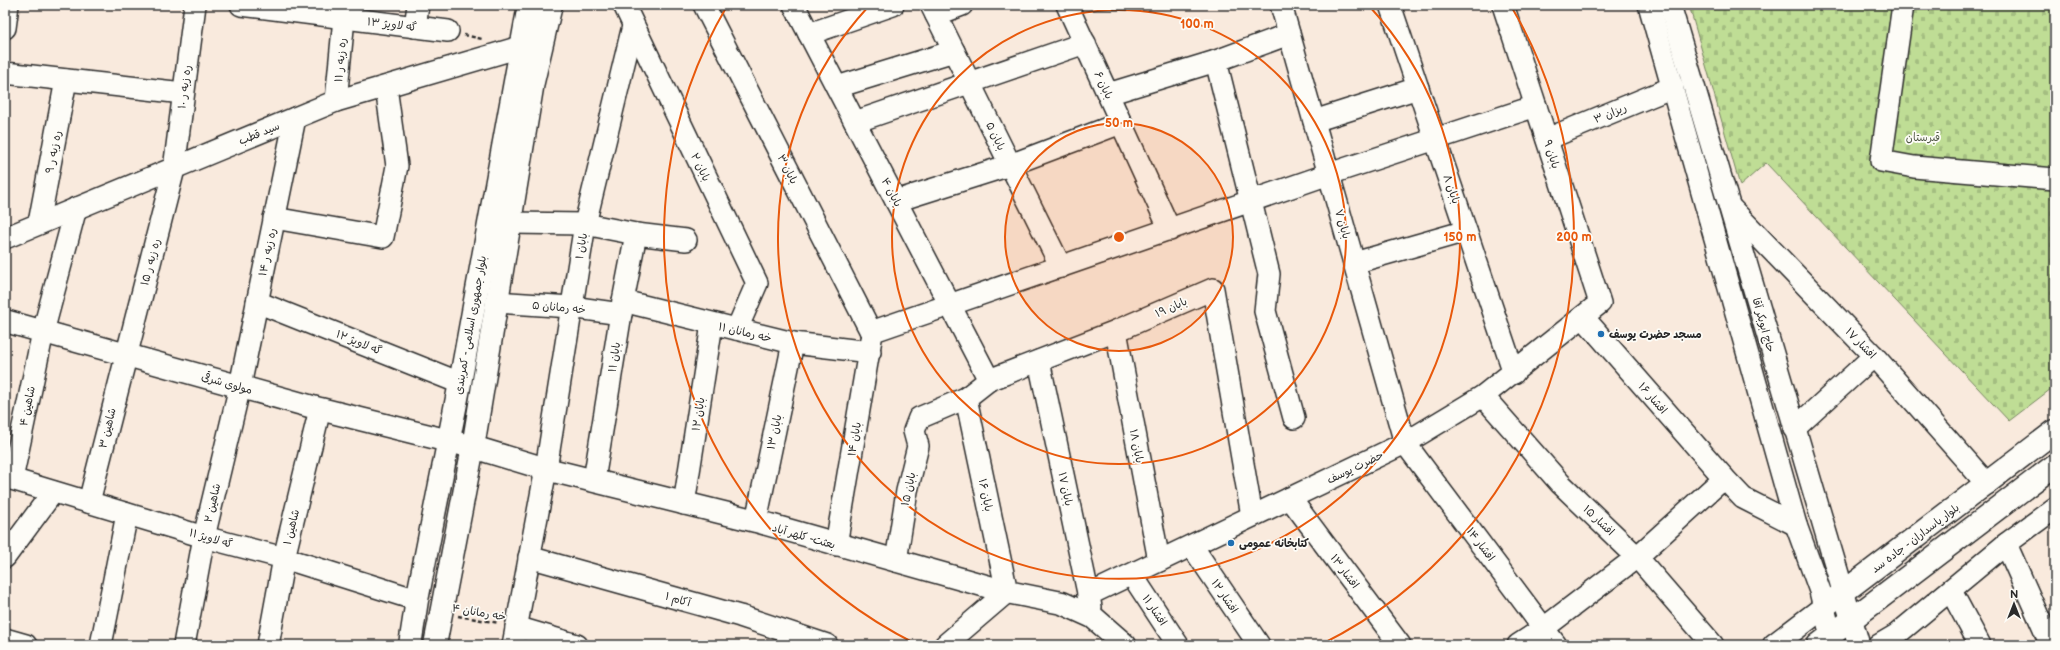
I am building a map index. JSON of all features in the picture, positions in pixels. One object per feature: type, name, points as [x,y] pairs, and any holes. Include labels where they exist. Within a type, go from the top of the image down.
[{"type":"main road","points":[[528,8],[556,8]]},
{"type":"main road","name":"بلوار جمهوری اسلامی - کمربندی","points":[[435,645],[473,447],[510,223],[523,81],[520,47],[528,8]]},
{"type":"main road","name":"بلوار جمهوری اسلامی - کمربندی","points":[[410,645],[416,600],[523,81],[556,8]]},
{"type":"main road","name":"مولوی شرقی","points":[[5,321],[320,409],[473,447]]},
{"type":"main road","name":"بلوار پاسداران - جاده سد","points":[[1774,645],[1842,592],[1988,484],[2055,431]]},
{"type":"main road","name":"بعثت- کلهر آباد","points":[[473,447],[546,469],[756,521],[836,545],[1007,592],[1062,603],[1093,617],[1125,645]]},
{"type":"main road","points":[[1827,642],[1851,620],[2055,465]]},
{"type":"street","points":[[5,28],[8,5]]},
{"type":"street","name":"ره زبه ر ۱۰","points":[[174,169],[195,5]]},
{"type":"street","name":"گه لاویژ ۱۳","points":[[241,5],[448,31]]},
{"type":"street","points":[[415,27],[418,5]]},
{"type":"street","name":"بابان ۲","points":[[624,5],[757,282],[737,329]]},
{"type":"street","name":"بابان ۳","points":[[704,5],[870,342]]},
{"type":"street","name":"بابان ۴","points":[[794,5],[989,380]]},
{"type":"street","points":[[809,34],[893,5]]},
{"type":"street","points":[[933,10],[962,5]]},
{"type":"street","name":"بابان ۷","points":[[1281,5],[1405,443]]},
{"type":"street","name":"بابان ۸","points":[[1390,5],[1514,373]]},
{"type":"street","name":"بابان ۹","points":[[1503,5],[1600,303]]},
{"type":"street","name":"حاج ابوبکر آقا","points":[[1649,5],[1796,525],[1820,591],[1824,606],[1827,642]]},
{"type":"street","name":"حاج ابوبکر آقا","points":[[1670,5],[1842,592],[1859,645]]},
{"type":"street","points":[[1903,5],[1881,161],[1914,167],[2055,179]]},
{"type":"street","name":"بابان ۶","points":[[1073,6],[1085,44],[1170,230]]},
{"type":"street","name":"بابان ۵","points":[[933,10],[1061,267]]},
{"type":"street","name":"ره زبه ر ۱۱","points":[[336,101],[344,18]]},
{"type":"street","name":"بابان ۱","points":[[515,636],[546,469],[585,224],[633,26]]},
{"type":"street","points":[[1108,94],[1216,61],[1289,34]]},
{"type":"street","points":[[855,122],[1085,44]]},
{"type":"street","name":"سید قطب","points":[[5,238],[336,101],[520,47]]},
{"type":"street","points":[[837,87],[954,51]]},
{"type":"street","points":[[1216,61],[1250,203],[1269,274],[1265,311],[1294,418]]},
{"type":"street","points":[[5,73],[183,93]]},
{"type":"street","name":"ره زبه ر ۹","points":[[39,223],[66,80]]},
{"type":"street","points":[[274,218],[383,237],[397,166],[386,87]]},
{"type":"street","name":"۳ ریزان","points":[[1547,139],[1673,87]]},
{"type":"street","points":[[1314,121],[1418,88]]},
{"type":"street","points":[[870,342],[950,306],[1250,203],[1329,174],[1536,106]]},
{"type":"street","name":"ره زبه ر ۱۴","points":[[240,386],[295,118]]},
{"type":"street","points":[[896,201],[1010,165],[1121,124]]},
{"type":"street","name":"ره زبه ر ۱۵","points":[[126,355],[174,169]]},
{"type":"street","name":"افشار ۱۷","points":[[1730,206],[1874,356],[1988,484]]},
{"type":"street","name":"شاهین ۴","points":[[8,478],[43,332],[76,208]]},
{"type":"street","points":[[510,223],[585,224],[636,234],[686,240]]},
{"type":"street","points":[[1354,263],[1466,231]]},
{"type":"street","name":"بابان ۱۱","points":[[594,480],[622,307],[636,234]]},
{"type":"street","name":"بابان ۱۹","points":[[919,418],[966,398],[989,380],[1116,331],[1213,289],[1252,516]]},
{"type":"street","name":"گه لاویژ ۱۲","points":[[257,302],[460,383]]},
{"type":"street","name":"خه رمانان ۵","points":[[497,302],[571,307],[622,307]]},
{"type":"street","name":"حضرت یوسف","points":[[1088,595],[1405,443],[1483,396],[1514,373],[1600,303]]},
{"type":"street","name":"خه رمانان ۱۱","points":[[622,307],[737,329],[793,343],[870,342]]},
{"type":"street","name":"افشار ۱۶","points":[[1583,317],[1743,498],[1796,525]]},
{"type":"street","name":"بابان ۱۲","points":[[684,504],[712,324]]},
{"type":"street","name":"بابان ۱۸","points":[[1116,331],[1159,561]]},
{"type":"street","name":"بابان ۱۴","points":[[836,545],[870,342]]},
{"type":"street","name":"بابان ۱۳","points":[[756,521],[793,343]]},
{"type":"street","name":"شاهین ۳","points":[[89,502],[126,355]]},
{"type":"street","points":[[1794,429],[1874,356]]},
{"type":"street","name":"بابان ۱۷","points":[[1039,361],[1093,617]]},
{"type":"street","name":"شاهین ۲","points":[[184,645],[204,537],[240,386]]},
{"type":"street","name":"افشار ۱۵","points":[[1483,396],[1560,483],[1637,557],[1713,645]]},
{"type":"street","name":"بابان ۱۶","points":[[966,398],[1007,592]]},
{"type":"street","name":"شاهین ۱","points":[[268,645],[284,558],[320,409]]},
{"type":"street","name":"بابان ۱۵","points":[[896,561],[907,491],[918,446],[914,431],[919,418]]},
{"type":"street","name":"افشار ۱۴","points":[[1405,443],[1556,645]]},
{"type":"street","name":"گه لاویژ ۱۱","points":[[8,478],[204,537],[284,558],[416,600]]},
{"type":"street","points":[[1518,645],[1544,628],[1637,557],[1724,478]]},
{"type":"street","points":[[5,557],[14,534],[53,492]]},
{"type":"street","name":"افشار ۱۳","points":[[1290,498],[1400,645]]},
{"type":"street","points":[[1892,642],[2006,544],[2055,508]]},
{"type":"street","points":[[101,645],[127,514]]},
{"type":"street","points":[[2006,544],[2051,645]]},
{"type":"street","name":"افشار ۱۲","points":[[1192,546],[1259,645]]},
{"type":"street","name":"آکام ۱","points":[[529,557],[740,616],[827,645]]},
{"type":"street","name":"افشار ۱۱","points":[[1132,575],[1178,645]]},
{"type":"street","points":[[1951,591],[1980,645]]},
{"type":"street","points":[[945,645],[1007,592]]},
{"type":"street","points":[[515,636],[577,645]]},
{"type":"street","points":[[5,638],[26,645]]},
{"type":"path","name":"خه رمانان ۴","points":[[440,613],[515,636]]},
{"type":"green space","name":"قبرستان","points":[[1689,5],[2055,5],[2055,386],[2009,421],[1766,163],[1740,186]]},
{"type":"place","name":"مسجد حضرت یوسف","points":[[1601,334]]},
{"type":"place","name":"کتابخانه عمومی","points":[[1231,543]]}]
